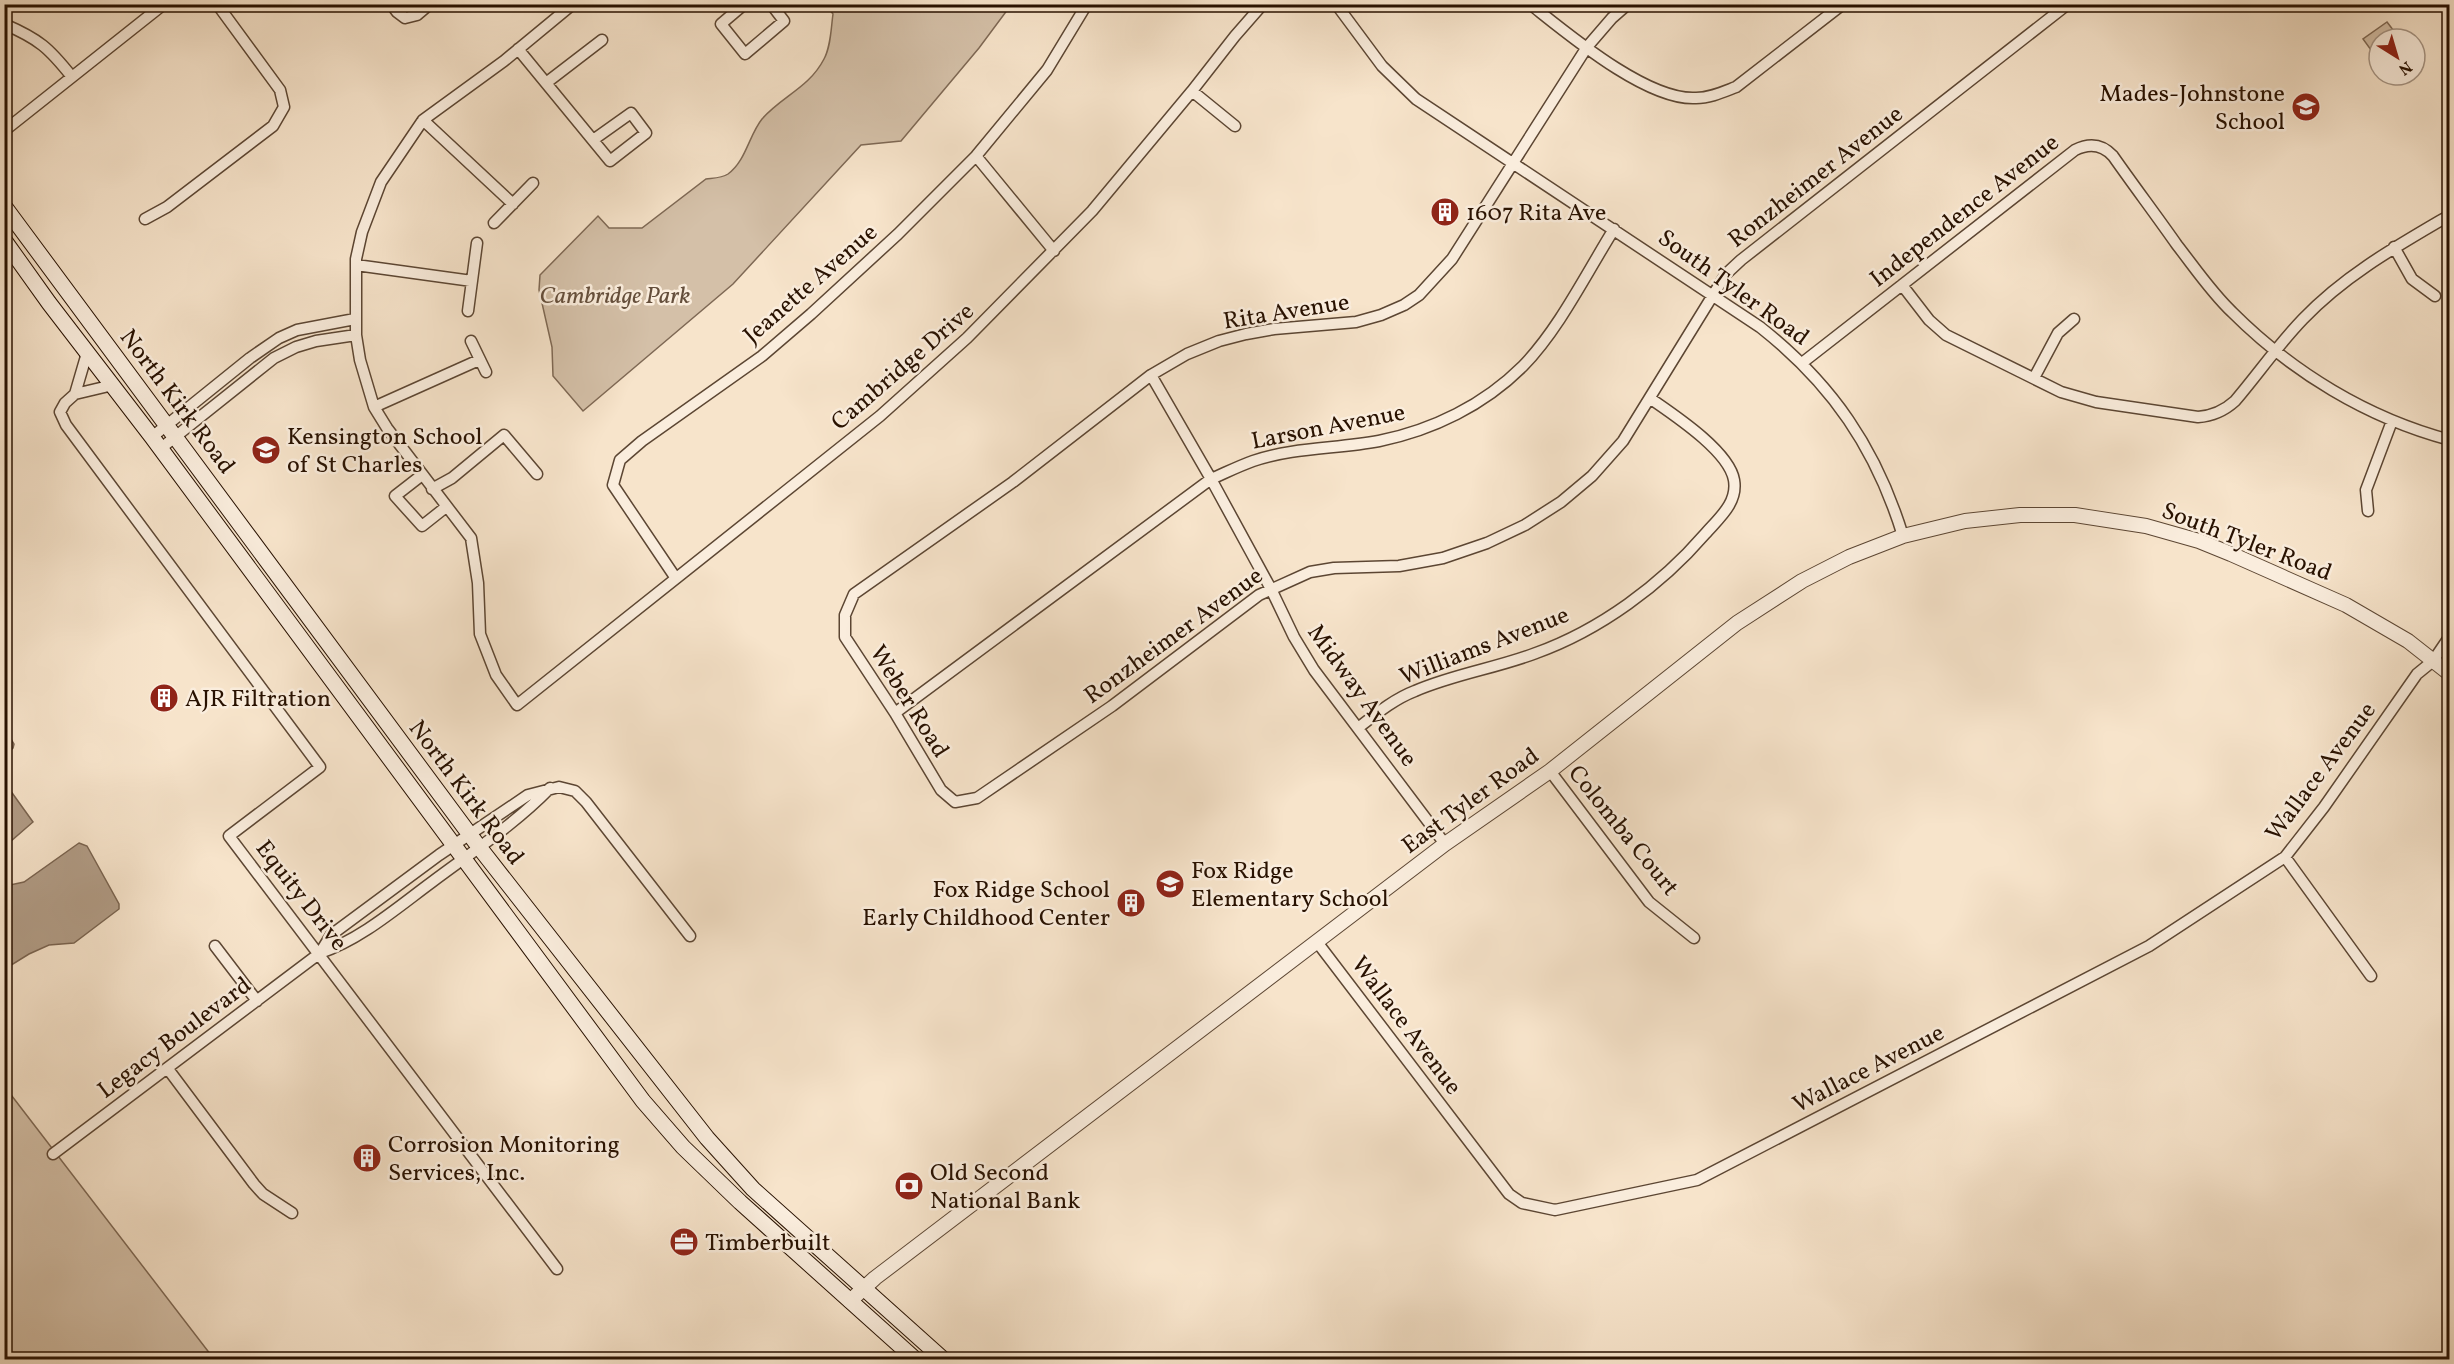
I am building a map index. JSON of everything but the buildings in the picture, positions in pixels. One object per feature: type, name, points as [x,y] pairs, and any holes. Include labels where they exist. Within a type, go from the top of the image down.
[{"type":"main road","name":"North Kirk Road","points":[[4,206],[474,841],[666,1088],[753,1188],[944,1359]]},
{"type":"main road","name":"North Kirk Road","points":[[4,240],[663,1125],[740,1202],[916,1359]]},
{"type":"street","points":[[4,131],[164,4]]},
{"type":"street","points":[[145,219],[167,207],[273,126],[284,107],[280,90],[218,4]]},
{"type":"street","points":[[391,4],[405,18],[417,15],[430,4]]},
{"type":"street","points":[[422,475],[395,496],[422,526],[446,507],[387,428],[375,406],[360,360],[355,319],[356,265],[362,232],[381,182],[423,120],[518,49],[573,4]]},
{"type":"street","points":[[742,5],[721,24],[745,54],[784,21],[771,4]]},
{"type":"street","name":"Jeanette Avenue","points":[[675,577],[613,486],[620,460],[642,441],[762,356],[898,234],[976,156],[1047,70],[1086,4]]},
{"type":"street","name":"Cambridge Drive","points":[[446,507],[471,538],[478,583],[480,634],[496,675],[517,705],[898,401],[967,338],[1054,251],[1120,178],[1234,36],[1263,4]]},
{"type":"street","name":"South Tyler Road","points":[[1336,4],[1382,66],[1416,99],[1760,327],[1802,363],[1829,392],[1858,433],[1879,469],[1903,536],[1965,521],[2020,515],[2075,515],[2146,526],[2209,545],[2346,604],[2408,641],[2450,674]]},
{"type":"street","points":[[1530,4],[1587,47],[1651,88],[1672,95],[1695,98],[1718,94],[1736,87],[1843,4]]},
{"type":"street","name":"Rita Avenue","points":[[848,609],[854,594],[1013,482],[1151,375],[1187,354],[1219,341],[1274,329],[1356,322],[1381,315],[1419,296],[1452,259],[1587,47],[1612,18],[1628,4]]},
{"type":"street","name":"Ronzheimer Avenue","points":[[962,801],[977,798],[1093,719],[1244,605],[1271,589],[1310,572],[1334,568],[1400,566],[1443,558],[1487,543],[1525,525],[1561,502],[1592,476],[1623,441],[1726,274],[2068,4]]},
{"type":"street","points":[[4,24],[38,40],[49,49],[72,77]]},
{"type":"street","points":[[546,83],[602,40]]},
{"type":"street","points":[[518,49],[593,141],[610,161],[646,133],[631,113],[593,141]]},
{"type":"street","points":[[1192,91],[1235,126]]},
{"type":"street","points":[[423,120],[513,204]]},
{"type":"street","name":"Independence Avenue","points":[[1802,363],[2075,150],[2094,145],[2109,152],[2204,280],[2231,312],[2275,351],[2318,382],[2392,421],[2450,440]]},
{"type":"street","points":[[976,156],[1054,251]]},
{"type":"street","points":[[494,223],[532,183]]},
{"type":"street","points":[[1902,285],[1929,320],[1946,335],[2080,399],[2181,415],[2207,416],[2228,407],[2235,401],[2302,320],[2329,295],[2394,247],[2450,215]]},
{"type":"street","name":"Larson Avenue","points":[[895,713],[1211,479],[1254,461],[1276,455],[1378,441],[1412,433],[1465,410],[1522,366],[1548,335],[1614,229]]},
{"type":"street","points":[[468,311],[477,243]]},
{"type":"street","points":[[2394,247],[2412,279],[2435,297]]},
{"type":"street","points":[[356,265],[472,281]]},
{"type":"street","points":[[172,431],[250,358],[279,338],[297,330],[355,319]]},
{"type":"street","points":[[2034,378],[2058,333],[2074,320]]},
{"type":"street","points":[[156,443],[274,358],[316,341],[356,335]]},
{"type":"street","points":[[471,341],[486,372]]},
{"type":"street","name":"Equity Drive","points":[[87,353],[75,394],[65,403],[60,412],[66,425],[320,767],[230,836],[557,1269]]},
{"type":"street","points":[[375,406],[479,360]]},
{"type":"street","name":"Midway Avenue","points":[[1151,375],[1211,479],[1271,589],[1294,637],[1314,670],[1446,844]]},
{"type":"street","points":[[75,394],[113,385]]},
{"type":"street","name":"Williams Avenue","points":[[1358,728],[1390,704],[1414,691],[1539,652],[1579,633],[1643,592],[1694,547],[1730,505],[1734,493],[1734,479],[1728,465],[1690,426],[1651,399]]},
{"type":"street","points":[[2368,511],[2366,490],[2392,421]]},
{"type":"street","points":[[432,489],[452,478],[504,435],[537,474]]},
{"type":"street","name":"East Tyler Road","points":[[850,1301],[863,1287],[1446,844],[1551,771],[1737,623],[1802,581],[1849,557],[1903,536]]},
{"type":"street","name":"Weber Road","points":[[848,609],[845,615],[844,637],[895,713],[941,790],[955,802],[962,801]]},
{"type":"street","name":"Wallace Avenue","points":[[1317,942],[1509,1194],[1522,1203],[1556,1210],[1697,1180],[2139,951],[2285,857],[2324,807],[2417,674],[2433,661],[2450,636]]},
{"type":"street","name":"Colomba Court","points":[[1551,771],[1649,902],[1694,938]]},
{"type":"street","name":"Legacy Boulevard","points":[[320,953],[331,935],[455,845],[474,841],[534,804],[550,788],[559,787],[575,791],[586,802],[690,936]]},
{"type":"street","name":"Legacy Boulevard","points":[[53,1154],[320,953],[341,946],[465,858],[474,841]]},
{"type":"street","points":[[2285,857],[2372,976]]},
{"type":"street","points":[[215,946],[256,1001]]},
{"type":"street","points":[[168,1069],[254,1184],[263,1194],[292,1213]]},
{"type":"green space","name":"Cambridge Park","points":[[826,5],[881,5],[886,11],[894,5],[1011,5],[979,48],[901,141],[861,145],[733,284],[583,411],[553,376],[552,347],[539,290],[540,275],[598,216],[609,228],[642,228],[706,179],[723,176],[734,169],[762,119],[803,85],[824,59],[833,14]]},
{"type":"green space","points":[[2387,22],[2391,27],[2380,27]]},
{"type":"green space","points":[[5,1087],[214,1359],[5,1359]]},
{"type":"shaded area","points":[[5,729],[14,744],[5,755]]},
{"type":"shaded area","points":[[5,783],[33,822],[7,842],[5,839]]},
{"type":"shaded area","points":[[79,843],[87,846],[119,904],[119,909],[74,943],[49,945],[5,969],[5,886],[24,882]]},
{"type":"place","name":"Mades-Johnstone School","points":[[2306,107]]},
{"type":"place","name":"1607 Rita Ave","points":[[1445,212]]},
{"type":"place","name":"Kensington School of St Charles","points":[[266,450]]},
{"type":"place","name":"AJR Filtration","points":[[164,698]]},
{"type":"place","name":"Fox Ridge Elementary School","points":[[1170,884]]},
{"type":"place","name":"Fox Ridge School Early Childhood Center","points":[[1131,903]]},
{"type":"place","name":"Corrosion Monitoring Services, Inc.","points":[[367,1158]]},
{"type":"place","name":"Old Second National Bank","points":[[909,1186]]},
{"type":"place","name":"Timberbuilt","points":[[684,1242]]}]
